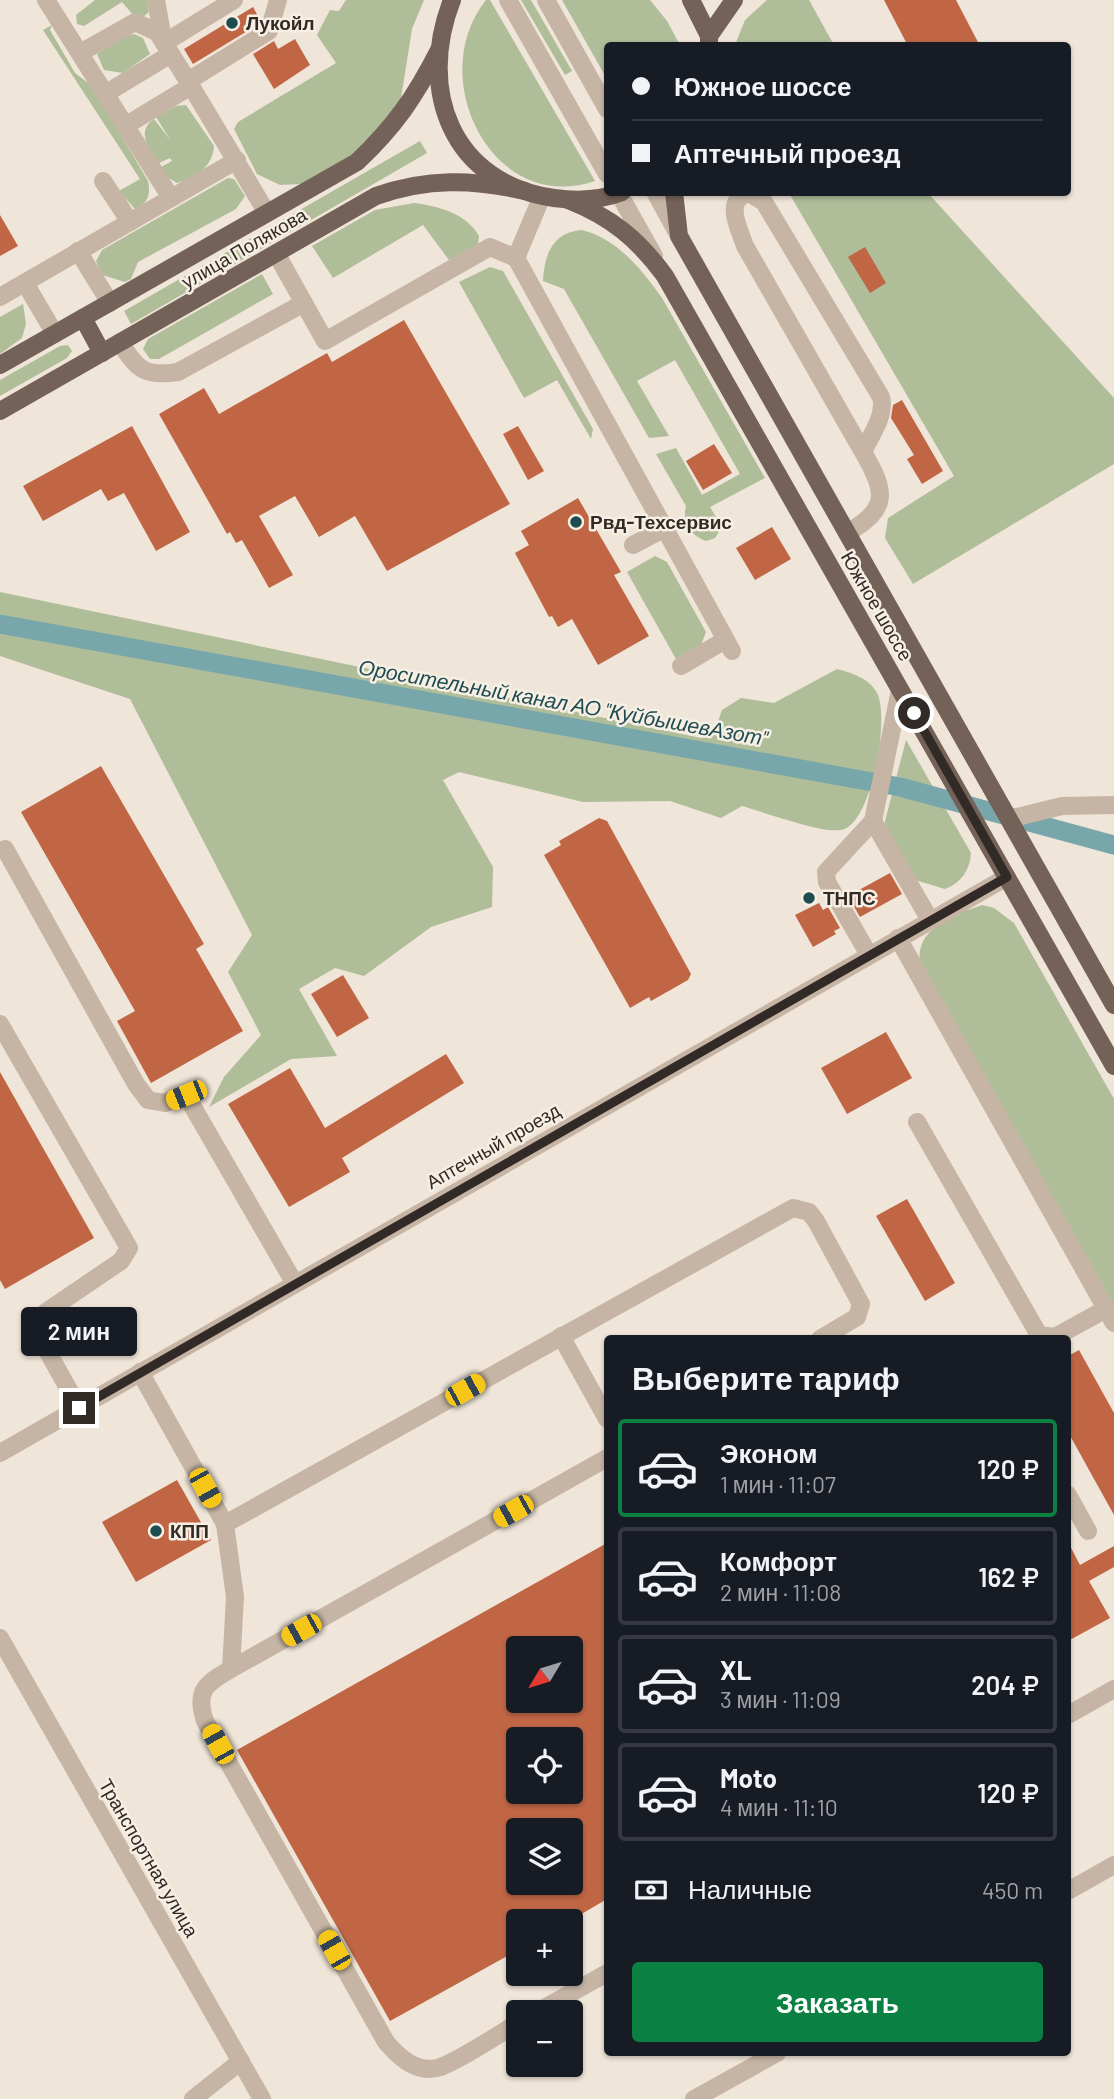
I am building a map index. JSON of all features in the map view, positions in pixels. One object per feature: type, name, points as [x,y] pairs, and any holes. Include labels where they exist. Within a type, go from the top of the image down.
[{"type":"main road","name":"Южное шоссе","points":[[452,0],[445,18],[439,50],[444,115],[456,140],[476,163],[497,179],[533,194],[568,200],[594,200],[609,196]]},
{"type":"main road","points":[[691,0],[709,41]]},
{"type":"main road","points":[[709,41],[734,0]]},
{"type":"main road","name":"улица Полякова","points":[[0,365],[357,162],[391,131],[413,101],[439,50]]},
{"type":"main road","name":"улица Полякова","points":[[0,411],[376,196],[406,186],[461,181],[533,194]]},
{"type":"main road","name":"Южное шоссе","points":[[674,196],[679,236],[1114,1005]]},
{"type":"main road","name":"Южное шоссе","points":[[568,200],[600,212],[628,231],[666,276],[1114,1066]]},
{"type":"main road","points":[[83,318],[102,353]]},
{"type":"street","points":[[46,0],[171,198]]},
{"type":"street","points":[[156,0],[167,48]]},
{"type":"street","points":[[105,93],[234,0]]},
{"type":"street","points":[[125,126],[269,31],[278,0]]},
{"type":"street","points":[[508,0],[604,169]]},
{"type":"street","points":[[546,0],[604,104]]},
{"type":"street","points":[[79,53],[135,22],[157,32],[267,213]]},
{"type":"street","points":[[0,297],[237,160]]},
{"type":"street","points":[[103,181],[130,222]]},
{"type":"street","points":[[516,258],[533,194]]},
{"type":"street","points":[[622,196],[666,276]]},
{"type":"street","points":[[657,196],[679,236]]},
{"type":"street","points":[[741,196],[736,200],[734,208],[745,246],[876,474],[881,493],[879,506],[874,516],[847,533]]},
{"type":"street","points":[[755,196],[764,202],[881,397],[883,405],[880,418],[863,452]]},
{"type":"street","points":[[276,253],[325,341],[490,247],[516,258],[729,646],[681,666]]},
{"type":"street","points":[[78,251],[110,303]]},
{"type":"street","points":[[25,283],[55,334]]},
{"type":"street","points":[[120,342],[130,358],[143,370],[156,375],[178,372],[304,303]]},
{"type":"street","points":[[633,545],[665,528]]},
{"type":"street","points":[[869,955],[827,882],[825,872],[873,821],[900,690]]},
{"type":"street","points":[[1009,819],[1062,806],[1091,803],[1114,805]]},
{"type":"street","points":[[873,821],[930,920]]},
{"type":"street","points":[[5,849],[136,1084],[148,1100],[164,1103],[186,1095],[295,1284]]},
{"type":"street","name":"Аптечный проезд","points":[[0,1453],[1007,877]]},
{"type":"street","points":[[898,938],[1110,1316],[1061,1335]]},
{"type":"street","points":[[0,1024],[129,1248],[121,1261],[46,1312],[34,1326],[79,1408]]},
{"type":"street","points":[[918,1122],[1033,1328],[1041,1335]]},
{"type":"street","points":[[225,1524],[793,1208],[809,1212],[816,1221],[861,1304],[857,1317],[827,1335]]},
{"type":"street","points":[[561,1336],[604,1414]]},
{"type":"street","points":[[140,1373],[225,1524],[235,1597],[231,1669]]},
{"type":"street","points":[[506,2030],[437,2068],[410,2064],[398,2057],[386,2042],[205,1721],[200,1705],[202,1693],[210,1681],[604,1460]]},
{"type":"street","points":[[1071,1500],[1088,1531]]},
{"type":"street","name":"Транспортная улица","points":[[0,1638],[262,2099]]},
{"type":"street","points":[[1071,1713],[1114,1689]]},
{"type":"street","points":[[1071,1889],[1114,1865]]},
{"type":"street","points":[[559,2000],[604,1975]]},
{"type":"street","points":[[694,2099],[772,2056]]},
{"type":"street","points":[[193,2099],[240,2061]]},
{"type":"green space","points":[[95,0],[147,0],[149,12],[143,17],[134,16],[122,2],[84,26],[77,24],[76,15]]},
{"type":"green space","points":[[346,0],[424,0],[412,29],[400,104],[356,153],[301,184],[280,185],[257,174],[234,129],[238,122],[336,63],[317,35],[330,10],[339,11]]},
{"type":"green space","points":[[486,0],[490,0],[595,181],[558,186],[526,178],[499,159],[479,132],[466,100],[462,66],[469,31]]},
{"type":"green space","points":[[521,0],[531,0],[572,71],[565,75]]},
{"type":"green space","points":[[562,0],[650,0],[667,21],[678,42],[604,42],[604,74]]},
{"type":"green space","points":[[767,0],[809,0],[832,42],[736,42],[745,20]]},
{"type":"green space","points":[[52,25],[50,30],[75,73],[92,86],[148,181],[148,198],[135,209],[119,191],[140,179],[43,30]]},
{"type":"green space","points":[[134,34],[143,38],[150,54],[123,73],[104,70],[97,54],[124,36]]},
{"type":"green space","points":[[186,105],[214,146],[210,160],[202,170],[177,183],[167,177],[161,167],[172,161],[170,158],[159,163],[145,135],[148,124],[154,119],[171,141],[156,117],[176,106]]},
{"type":"green space","points":[[420,141],[427,153],[131,324],[124,311]]},
{"type":"green space","points":[[228,178],[234,179],[245,196],[236,209],[138,262],[131,279],[125,282],[102,275],[96,261],[102,250]]},
{"type":"green space","points":[[791,196],[931,196],[1114,398],[1114,464],[913,584],[885,538],[888,518],[954,476]]},
{"type":"green space","points":[[414,203],[432,206],[459,216],[479,236],[478,245],[449,260],[423,225],[333,278],[312,246],[375,210]]},
{"type":"green space","points":[[582,230],[607,240],[618,248],[654,287],[765,478],[710,507],[722,527],[715,538],[706,541],[688,528],[686,506],[656,454],[676,448],[702,495],[740,474],[675,360],[637,381],[669,436],[649,438],[564,289],[543,281],[545,262],[552,246],[564,235]]},
{"type":"green space","points":[[490,267],[503,271],[593,429],[591,439],[557,380],[524,398],[459,282]]},
{"type":"green space","points":[[262,274],[273,294],[159,359],[150,359],[143,349],[148,339]]},
{"type":"green space","points":[[23,304],[26,324],[22,338],[0,354],[0,317]]},
{"type":"green space","points":[[68,345],[72,351],[67,358],[0,396],[0,380],[60,346]]},
{"type":"green space","points":[[655,556],[667,562],[706,632],[701,645],[676,659],[627,572]]},
{"type":"green space","points":[[0,592],[701,738],[714,733],[722,710],[741,698],[774,703],[837,669],[865,680],[877,693],[881,724],[876,769],[862,810],[852,824],[841,830],[806,825],[742,806],[721,818],[670,801],[583,802],[459,772],[443,780],[493,867],[492,907],[431,927],[364,976],[335,968],[299,989],[337,1056],[291,1059],[209,1107],[224,1077],[261,1035],[228,972],[252,935],[130,699],[0,656]]},
{"type":"green space","points":[[906,740],[971,853],[964,875],[945,889],[915,880],[884,825]]},
{"type":"green space","points":[[982,905],[994,908],[1014,923],[1114,1099],[1114,1305],[920,964],[923,941],[930,932],[949,918]]},
{"type":"building","points":[[884,0],[956,0],[978,42],[906,42]]},
{"type":"building","points":[[253,7],[260,20],[259,24],[193,64],[184,49]]},
{"type":"building","points":[[295,39],[310,65],[274,89],[253,54],[274,41],[278,49]]},
{"type":"building","points":[[0,215],[18,246],[0,256]]},
{"type":"building","points":[[865,247],[886,283],[870,293],[848,257]]},
{"type":"building","points":[[404,320],[510,504],[387,571],[355,516],[319,537],[295,496],[259,516],[293,575],[269,588],[242,540],[236,543],[230,532],[227,534],[159,414],[204,388],[219,414],[327,353],[332,362]]},
{"type":"building","points":[[902,400],[943,471],[922,484],[907,459],[914,455],[891,418],[893,405]]},
{"type":"building","points":[[132,426],[190,532],[156,551],[124,493],[108,501],[101,489],[43,521],[23,486]]},
{"type":"building","points":[[518,426],[544,471],[528,480],[503,434]]},
{"type":"building","points":[[714,444],[732,473],[703,490],[686,461]]},
{"type":"building","points":[[578,498],[621,572],[614,575],[649,636],[598,665],[572,619],[558,627],[552,616],[549,617],[515,553],[529,545],[521,531]]},
{"type":"building","points":[[772,527],[791,559],[755,580],[736,548]]},
{"type":"building","points":[[101,766],[204,944],[196,949],[243,1031],[151,1083],[117,1021],[135,1011],[21,812]]},
{"type":"building","points":[[599,818],[607,821],[691,974],[688,980],[651,1001],[649,997],[630,1008],[544,855],[561,845],[559,841]]},
{"type":"building","points":[[890,873],[902,894],[860,917],[848,896]]},
{"type":"building","points":[[819,903],[823,910],[828,907],[840,928],[834,931],[836,934],[813,947],[795,915]]},
{"type":"building","points":[[343,975],[369,1018],[337,1037],[311,994]]},
{"type":"building","points":[[886,1032],[912,1078],[847,1114],[821,1068]]},
{"type":"building","points":[[446,1054],[464,1083],[342,1158],[350,1172],[289,1207],[228,1104],[290,1068],[325,1128]]},
{"type":"building","points":[[0,1072],[94,1238],[5,1289],[0,1280]]},
{"type":"building","points":[[907,1199],[955,1283],[925,1301],[876,1216]]},
{"type":"building","points":[[1079,1350],[1114,1413],[1114,1515],[1071,1437],[1071,1354]]},
{"type":"building","name":"КПП","points":[[177,1480],[211,1540],[136,1582],[102,1522]]},
{"type":"building","points":[[604,1545],[604,1901],[583,1913],[583,1909],[506,1909],[506,1957],[390,2021],[237,1750]]},
{"type":"building","points":[[1114,1546],[1114,1567],[1089,1581],[1110,1618],[1071,1639],[1071,1548],[1080,1565]]},
{"type":"waterway","name":"Оросительный канал АО \"КуйбышевАзот\"","points":[[0,624],[900,787],[1114,845]]},
{"type":"place","name":"Лукойл","points":[[232,23]]},
{"type":"place","name":"Рвд-Техсервис","points":[[576,522]]},
{"type":"place","name":"ТНПС","points":[[809,898]]},
{"type":"place","name":"КПП","points":[[156,1531]]},
{"type":"route","points":[[79,1408],[1007,877],[914,713]]}]
